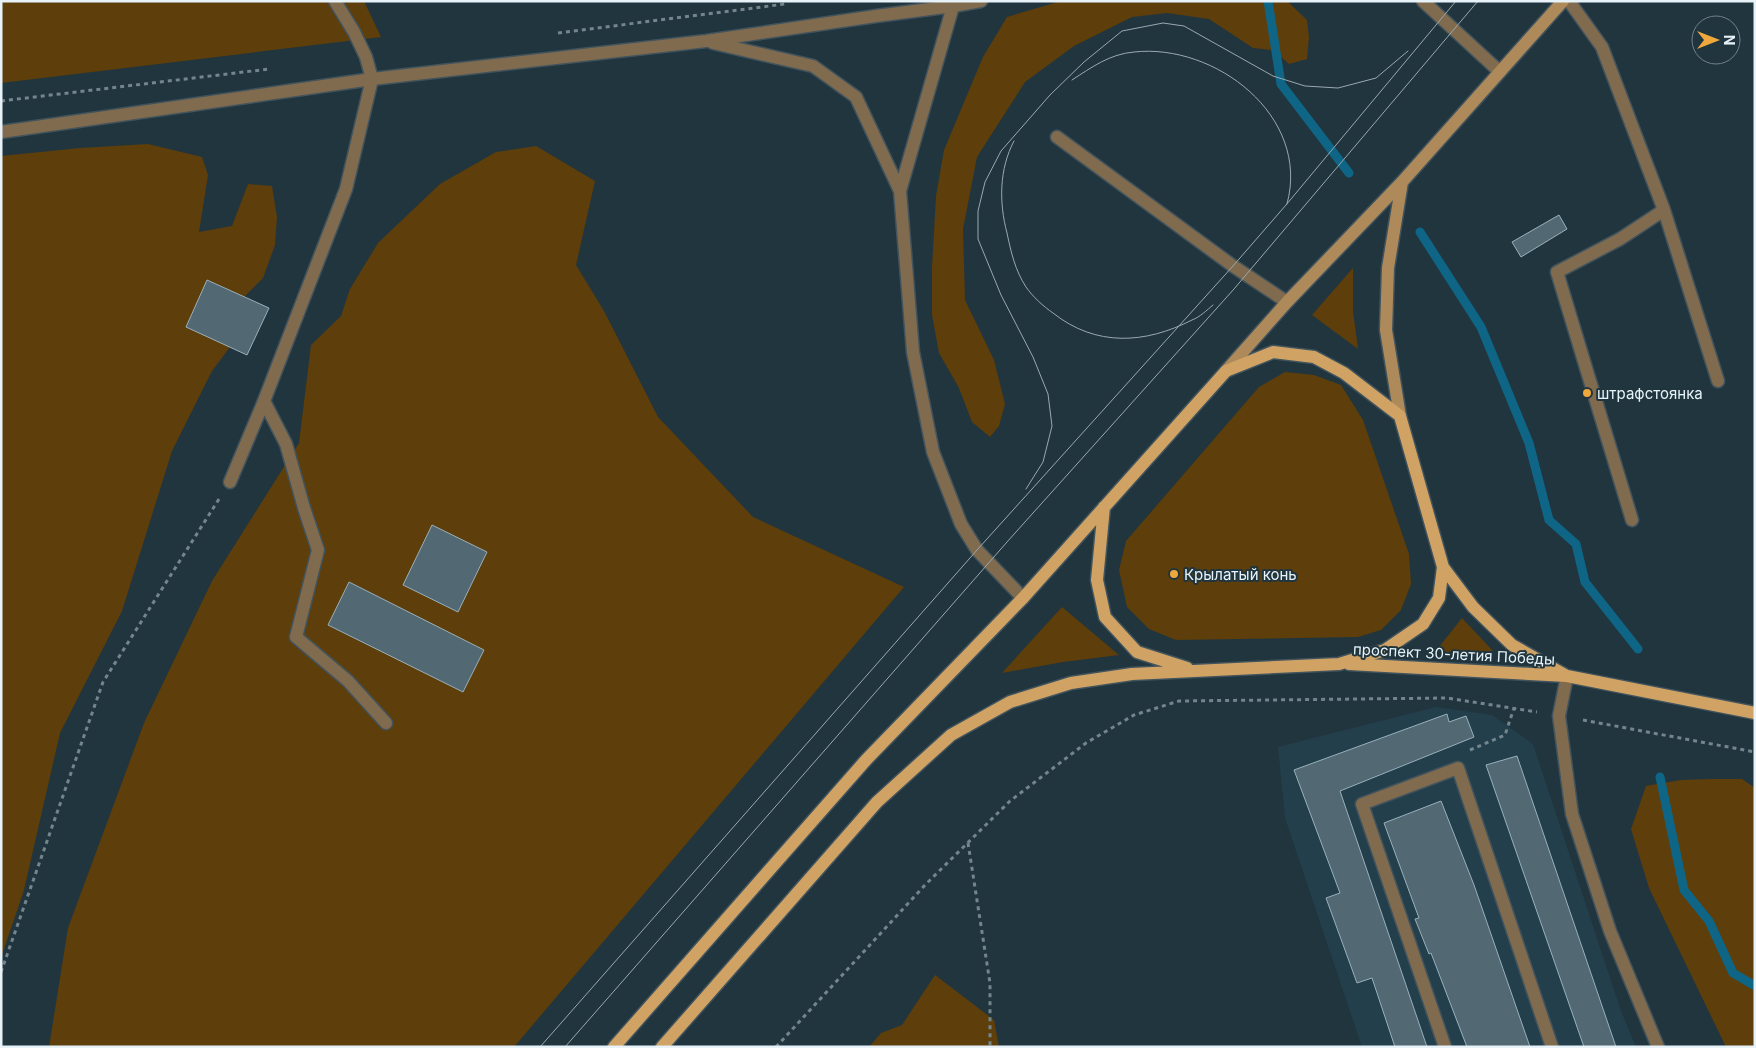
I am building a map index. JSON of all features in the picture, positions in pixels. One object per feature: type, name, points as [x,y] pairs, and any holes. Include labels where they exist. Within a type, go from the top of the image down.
[{"type":"main road","points":[[614,1047],[866,760],[1023,598],[1287,302],[1402,182],[1563,1]]},
{"type":"main road","points":[[662,1047],[877,802],[950,735],[1010,702],[1071,683],[1132,674],[1339,664],[1385,650],[1423,624],[1439,598],[1444,567],[1400,416],[1386,330],[1388,268],[1402,182]]},
{"type":"main road","points":[[1226,371],[1272,352],[1314,357],[1344,373],[1400,416]]},
{"type":"main road","points":[[1104,507],[1097,580],[1105,617],[1137,652],[1194,670]]},
{"type":"main road","name":"проспект 30-летия Победы","points":[[1444,567],[1473,607],[1512,645],[1567,676]]},
{"type":"main road","name":"проспект 30-летия Победы","points":[[1339,664],[1567,676],[1755,713]]},
{"type":"street","points":[[230,482],[264,401],[346,189],[372,79],[366,57],[354,32],[335,1]]},
{"type":"street","points":[[1,132],[372,79],[706,41],[981,1]]},
{"type":"street","points":[[1423,1],[1500,72]]},
{"type":"street","points":[[1569,1],[1602,47],[1664,210],[1718,381]]},
{"type":"street","points":[[900,191],[954,4]]},
{"type":"street","points":[[706,41],[813,66],[856,97],[900,191],[913,352],[933,452],[961,524],[977,550],[1023,598]]},
{"type":"street","points":[[1057,137],[1233,266],[1287,302]]},
{"type":"street","points":[[1632,520],[1558,272],[1620,239],[1664,210]]},
{"type":"street","points":[[264,401],[286,444],[318,550],[296,637],[348,681],[386,722]]},
{"type":"street","points":[[1567,676],[1559,716],[1572,814],[1610,931],[1658,1047]]},
{"type":"street","points":[[1445,1047],[1362,804],[1458,768],[1552,1047]]},
{"type":"path","points":[[1,972],[103,682],[230,482]]},
{"type":"path","points":[[776,1047],[926,884],[1010,801],[1086,742],[1134,715],[1178,701],[1447,698],[1514,708],[1755,752]]},
{"type":"path","points":[[1458,768],[1470,750],[1505,735],[1514,708]]},
{"type":"path","points":[[968,842],[990,983],[990,1047]]},
{"type":"shaded area","points":[[1,1],[364,1],[381,37],[1,83]]},
{"type":"shaded area","points":[[1061,1],[1287,1],[1307,20],[1309,37],[1307,59],[1289,64],[1273,50],[1253,48],[1209,19],[1167,13],[1132,17],[1074,46],[1025,82],[977,157],[963,229],[965,300],[994,360],[1005,404],[999,426],[990,437],[972,422],[959,388],[939,353],[932,315],[932,267],[936,196],[944,150],[983,57],[1007,17]]},
{"type":"shaded area","points":[[148,144],[202,157],[208,175],[199,232],[232,226],[248,184],[272,186],[277,217],[275,245],[263,278],[245,296],[245,327],[212,371],[172,451],[122,611],[60,733],[24,890],[1,958],[1,156],[80,148]]},
{"type":"shaded area","points":[[536,146],[595,181],[576,265],[604,311],[658,417],[753,517],[904,587],[514,1047],[49,1047],[68,928],[144,723],[212,581],[299,443],[311,345],[341,316],[350,289],[378,243],[440,184],[496,152]]},
{"type":"shaded area","points":[[1353,268],[1353,311],[1358,349],[1312,315]]},
{"type":"shaded area","points":[[1285,372],[1314,375],[1341,385],[1363,420],[1409,554],[1411,584],[1401,610],[1381,630],[1358,637],[1176,640],[1149,629],[1127,607],[1119,570],[1126,541],[1259,387]]},
{"type":"shaded area","points":[[1062,607],[1119,655],[1063,662],[1002,673]]},
{"type":"shaded area","points":[[1462,618],[1493,651],[1435,652]]},
{"type":"shaded area","points":[[1436,707],[1492,715],[1533,744],[1621,1011],[1636,1047],[1362,1047],[1285,818],[1278,747]]},
{"type":"shaded area","points":[[1742,779],[1755,788],[1755,1047],[1726,1047],[1649,888],[1631,829],[1646,786],[1681,780]]},
{"type":"shaded area","points":[[935,975],[994,1020],[999,1047],[869,1047],[881,1033],[902,1025]]},
{"type":"building","points":[[1559,215],[1567,229],[1521,257],[1512,242]]},
{"type":"building","points":[[207,280],[269,308],[247,355],[186,327]]},
{"type":"building","points":[[432,525],[487,552],[458,612],[403,585]]},
{"type":"building","points":[[349,582],[484,650],[463,692],[328,625]]},
{"type":"building","points":[[1447,714],[1449,722],[1466,716],[1474,737],[1340,791],[1427,1047],[1395,1047],[1372,978],[1357,983],[1326,898],[1340,893],[1294,770]]},
{"type":"building","points":[[1517,756],[1616,1047],[1584,1047],[1486,765]]},
{"type":"building","points":[[1441,801],[1474,885],[1530,1047],[1467,1047],[1431,953],[1429,954],[1415,919],[1419,918],[1384,823]]},
{"type":"waterway","points":[[1268,1],[1281,84],[1349,173]]},
{"type":"waterway","points":[[1420,232],[1481,327],[1529,443],[1549,520],[1576,544],[1585,582],[1638,649]]},
{"type":"waterway","points":[[1660,777],[1684,890],[1709,921],[1733,973],[1755,986]]},
{"type":"tram line","points":[[540,1047],[977,550],[1233,266],[1456,1]]},
{"type":"tram line","points":[[565,1047],[1007,542],[1234,289],[1478,1]]},
{"type":"tram line","points":[[1026,489],[1043,462],[1052,426],[1048,394],[1033,357],[1001,295],[978,239],[978,211],[985,182],[1001,151],[1050,95],[1084,62],[1122,31],[1163,23],[1184,26],[1273,76],[1305,86],[1338,88],[1376,78],[1408,51]]},
{"type":"tram line","points":[[1072,80],[1109,58],[1134,52],[1165,52],[1195,60],[1224,73],[1250,92],[1270,115],[1285,142],[1291,172],[1287,204]]},
{"type":"tram line","points":[[1014,141],[1005,163],[1003,175],[1004,222],[1016,267],[1022,281],[1035,298],[1069,324],[1086,332],[1121,338],[1156,334],[1174,328],[1198,317],[1213,305]]},
{"type":"place","name":"штрафстоянка","points":[[1587,393]]},
{"type":"place","name":"Крылатый конь","points":[[1174,574]]}]
